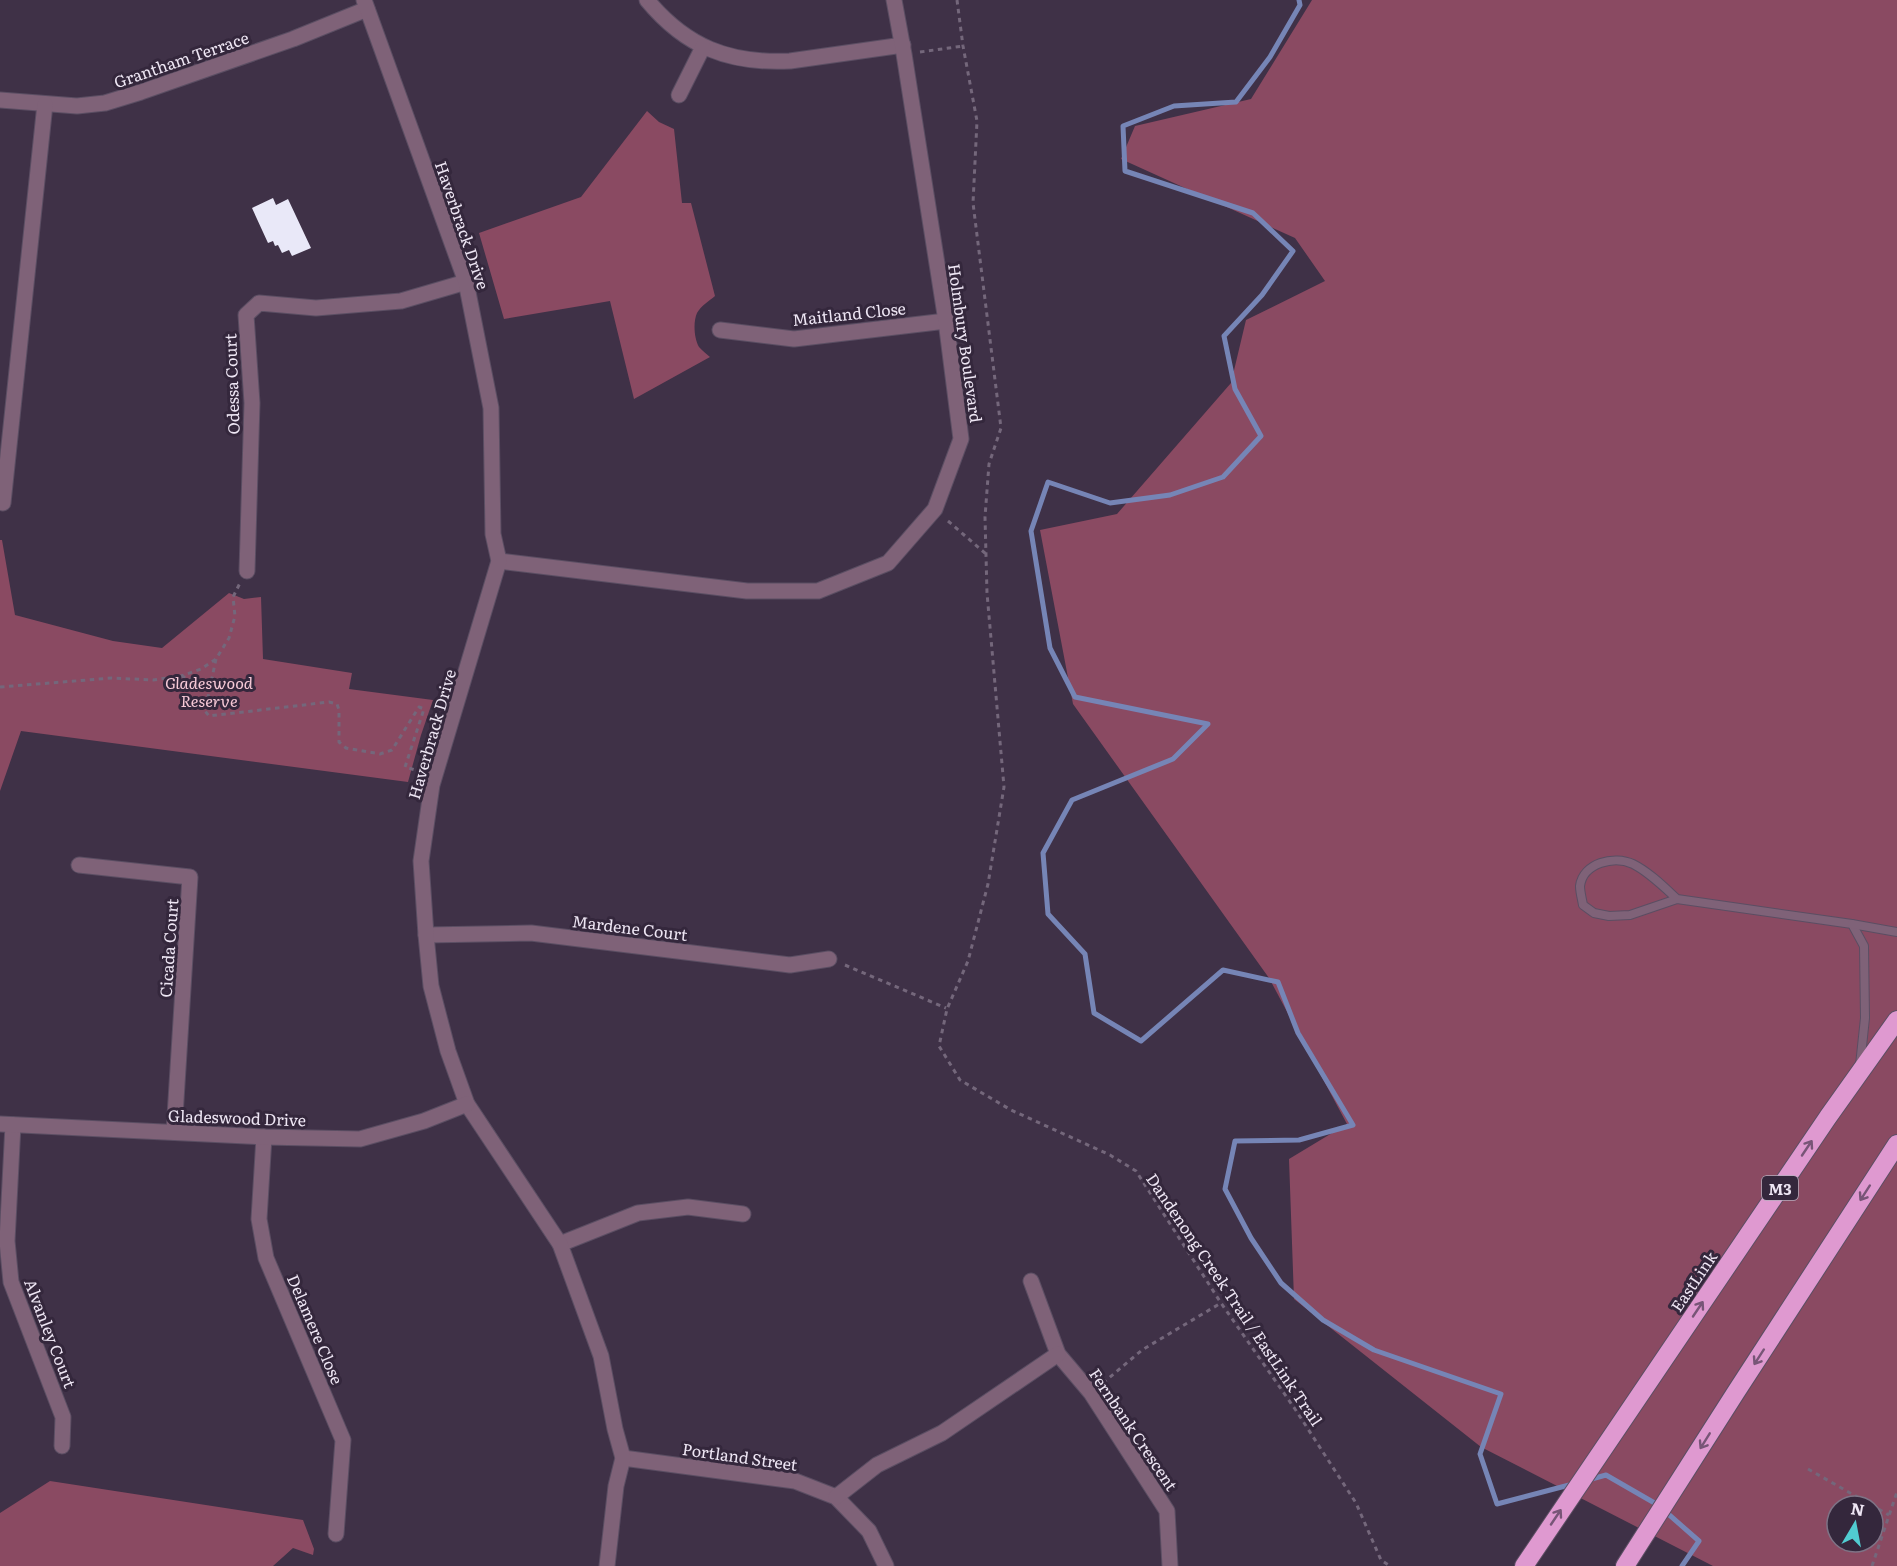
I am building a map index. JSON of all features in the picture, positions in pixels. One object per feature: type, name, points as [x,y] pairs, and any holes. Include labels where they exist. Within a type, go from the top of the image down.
[{"type":"highway","name":"EastLink","points":[[1524,1566],[1897,1020]]},
{"type":"highway","points":[[1625,1566],[1897,1144]]},
{"type":"street","points":[[647,0],[669,24],[684,36],[703,47],[737,58],[771,62],[903,50]]},
{"type":"street","name":"Holmbury Boulevard","points":[[499,561],[747,591],[818,591],[888,563],[935,509],[961,439],[945,321],[894,0]]},
{"type":"street","name":"Grantham Terrace","points":[[0,100],[91,106],[121,99],[293,39],[365,4]]},
{"type":"street","name":"Haverbrack Drive","points":[[365,4],[466,282],[491,408],[493,534],[499,561],[428,805],[421,861],[431,986],[448,1051],[467,1104],[560,1244],[601,1356],[623,1458],[616,1486],[607,1566]]},
{"type":"street","points":[[679,94],[703,47]]},
{"type":"street","points":[[3,503],[45,104]]},
{"type":"street","name":"Odessa Court","points":[[247,571],[252,403],[246,315],[259,303],[316,308],[401,301],[466,282]]},
{"type":"street","name":"Maitland Close","points":[[720,330],[794,339],[945,321]]},
{"type":"street","name":"Cicada Court","points":[[80,865],[190,877],[174,1132]]},
{"type":"street","name":"Mardene Court","points":[[426,935],[531,933],[790,965],[829,958]]},
{"type":"street","name":"Gladeswood Drive","points":[[6,1125],[360,1139],[424,1121],[467,1104]]},
{"type":"street","name":"Alvanley Court","points":[[6,1125],[7,1240],[11,1282],[63,1417],[62,1446]]},
{"type":"street","name":"Delamere Close","points":[[264,1137],[259,1219],[266,1258],[343,1440],[336,1534]]},
{"type":"street","points":[[560,1244],[638,1213],[688,1207],[743,1214]]},
{"type":"street","name":"Fernbank Crescent","points":[[1031,1281],[1058,1354],[1091,1393],[1167,1511],[1170,1566]]},
{"type":"street","points":[[836,1497],[877,1465],[942,1433],[1058,1354]]},
{"type":"street","name":"Portland Street","points":[[623,1458],[795,1481],[836,1497],[868,1531],[886,1566]]},
{"type":"lane","points":[[1677,899],[1631,863],[1617,860],[1602,862],[1591,868],[1583,877],[1580,888],[1583,905],[1594,913],[1609,916],[1630,915],[1677,899],[1897,932]]},
{"type":"lane","points":[[1852,924],[1864,946],[1865,1018],[1859,1074]]},
{"type":"path","name":"Dandenong Creek Trail / EastLink Trail","points":[[957,0],[977,122],[973,203],[1001,428],[989,464],[985,517],[987,593],[1004,787],[988,884],[968,961],[947,1008],[939,1046],[960,1080],[1011,1110],[1110,1155],[1136,1171],[1221,1303],[1356,1503],[1381,1560],[1390,1566]]},
{"type":"path","points":[[903,50],[963,46]]},
{"type":"path","points":[[935,509],[986,554]]},
{"type":"path","points":[[247,571],[233,597],[235,616],[229,638],[216,659],[205,711],[209,716],[329,702],[337,704],[339,710],[339,742],[346,748],[380,754],[392,750],[419,707],[424,709],[405,767],[435,775]]},
{"type":"path","points":[[0,687],[112,678],[153,680],[181,676],[201,669],[216,659]]},
{"type":"path","points":[[181,676],[210,685]]},
{"type":"path","points":[[829,958],[947,1008]]},
{"type":"path","points":[[1091,1393],[1142,1350],[1221,1303]]},
{"type":"path","points":[[1808,1469],[1889,1515]]},
{"type":"path","points":[[1872,1566],[1897,1492]]},
{"type":"green space","points":[[1312,0],[1897,0],[1897,1566],[1713,1566],[1481,1447],[1294,1299],[1289,1159],[1347,1124],[1269,978],[1073,704],[1040,530],[1117,514],[1231,383],[1246,320],[1325,281],[1295,238],[1121,159],[1135,126],[1251,99]]},
{"type":"green space","points":[[647,111],[659,122],[674,129],[682,203],[691,203],[715,296],[699,310],[695,321],[697,343],[710,357],[634,399],[610,301],[504,319],[479,233],[581,197]]},
{"type":"green space","name":"Gladeswood Reserve","points":[[0,540],[2,540],[15,615],[113,641],[162,648],[229,593],[244,599],[261,597],[263,659],[352,673],[349,689],[433,700],[408,782],[21,731],[0,791]]},
{"type":"green space","points":[[50,1481],[303,1520],[314,1549],[313,1555],[293,1548],[273,1566],[0,1566],[0,1513]]},
{"type":"building","points":[[273,198],[276,205],[288,199],[311,248],[292,256],[289,250],[282,253],[273,241],[268,243],[252,208]]},
{"type":"waterway","points":[[1299,0],[1300,5],[1270,57],[1236,102],[1174,106],[1123,126],[1125,171],[1253,213],[1293,251],[1262,295],[1224,336],[1235,389],[1261,436],[1223,477],[1170,495],[1110,503],[1048,482],[1031,531],[1050,648],[1075,697],[1208,724],[1173,759],[1072,800],[1043,853],[1048,914],[1085,954],[1094,1013],[1141,1041],[1223,970],[1278,982],[1298,1033],[1353,1125],[1299,1140],[1235,1141],[1225,1189],[1251,1238],[1281,1283],[1323,1320],[1374,1350],[1501,1394],[1480,1454],[1497,1504],[1573,1484]]},
{"type":"waterway","points":[[1588,1480],[1606,1475],[1658,1505],[1699,1541],[1682,1566]]}]
